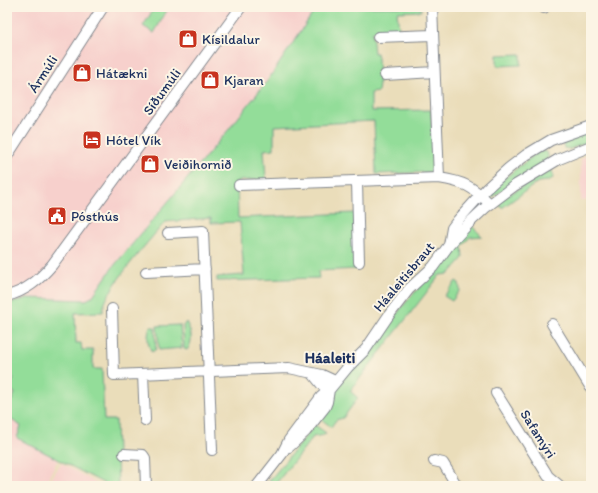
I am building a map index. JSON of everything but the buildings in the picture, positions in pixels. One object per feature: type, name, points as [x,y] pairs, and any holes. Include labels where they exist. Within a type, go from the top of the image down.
[{"type":"street","name":"Ármúli","points":[[7,156],[103,7]]},
{"type":"street","name":"Síðumúli","points":[[7,296],[30,287],[54,262],[241,7]]},
{"type":"street","points":[[432,7],[439,178]]},
{"type":"street","points":[[378,37],[433,35]]},
{"type":"street","points":[[385,75],[434,72]]},
{"type":"street","name":"Háaleitisbraut","points":[[449,245],[452,228],[480,194],[504,172],[526,154],[555,138],[591,126]]},
{"type":"street","name":"Háaleitisbraut","points":[[257,486],[282,454],[317,418],[327,402],[332,385],[366,349],[409,289],[433,268],[449,245],[471,221],[514,186],[543,168],[570,154],[591,146]]},
{"type":"street","points":[[239,185],[439,178],[454,180],[465,184],[480,194],[490,204]]},
{"type":"street","points":[[357,181],[359,262]]},
{"type":"street","points":[[168,233],[203,231],[212,450]]},
{"type":"street","points":[[146,272],[205,269]]},
{"type":"street","points":[[112,309],[114,375],[289,368],[313,374],[322,385],[332,385]]},
{"type":"street","points":[[552,324],[591,388]]},
{"type":"street","points":[[144,374],[146,420]]},
{"type":"street","name":"Safamýri","points":[[496,393],[548,476],[560,486]]},
{"type":"street","points":[[124,454],[143,455],[145,458],[146,486]]},
{"type":"street","points":[[434,461],[443,463],[457,486]]},
{"type":"shaded area","points":[[7,7],[325,7],[92,302],[56,306],[12,400],[64,448],[44,486],[7,486]]},
{"type":"shaded area","points":[[591,153],[591,200],[581,201],[581,159]]},
{"type":"shaded area","points":[[61,463],[102,486],[47,486]]},
{"type":"green space","points":[[155,7],[169,7],[154,33],[143,26]]},
{"type":"green space","points":[[317,7],[421,7],[421,11],[397,12],[399,29],[372,32],[374,53],[377,53],[378,58],[379,84],[378,92],[371,93],[371,111],[431,110],[434,172],[376,174],[374,121],[274,126],[274,149],[264,150],[266,179],[237,181],[238,218],[355,213],[357,269],[318,271],[319,278],[217,281],[217,277],[244,275],[240,222],[211,223],[211,218],[165,222],[118,279],[105,303],[103,312],[75,313],[76,343],[81,343],[82,350],[93,350],[93,369],[102,369],[104,420],[116,420],[118,486],[109,486],[17,438],[21,426],[7,417],[7,397],[12,400],[15,393],[9,389],[14,378],[7,373],[7,304],[28,298],[86,300],[92,297],[113,267],[230,128],[268,80]]},
{"type":"green space","points":[[521,54],[521,65],[497,66],[497,55]]},
{"type":"green space","points":[[591,131],[591,141],[570,149],[564,148],[563,145],[565,141]]},
{"type":"green space","points":[[544,151],[548,154],[548,158],[545,162],[493,197],[488,195],[488,191],[538,152]]},
{"type":"green space","points":[[551,169],[553,178],[548,181],[538,182],[502,208],[497,202]]},
{"type":"green space","points":[[472,226],[482,236],[470,237],[462,246],[463,258],[449,274],[440,275],[350,391],[358,398],[343,418],[336,420],[331,427],[320,418],[333,391],[357,363],[374,349],[402,307],[422,284],[431,277]]},
{"type":"green space","points":[[456,281],[459,283],[460,290],[452,301],[444,296]]},
{"type":"green space","points":[[186,322],[191,336],[187,350],[184,349],[183,326]]},
{"type":"green space","points":[[180,325],[182,348],[159,350],[157,326]]},
{"type":"green space","points":[[150,327],[155,327],[156,349],[152,352],[148,340]]},
{"type":"green space","points":[[315,425],[326,433],[324,435],[313,437],[274,486],[265,486]]},
{"type":"place","name":"Kísildalur","points":[[188,39]]},
{"type":"place","name":"Hátækni","points":[[82,73]]},
{"type":"place","name":"Kjaran","points":[[210,80]]},
{"type":"place","name":"Hótel Vík","points":[[92,140]]},
{"type":"place","name":"Veiðihornið","points":[[150,164]]},
{"type":"place","name":"Pósthús","points":[[57,216]]},
{"type":"district","name":"Háaleiti","points":[[330,358]]}]
